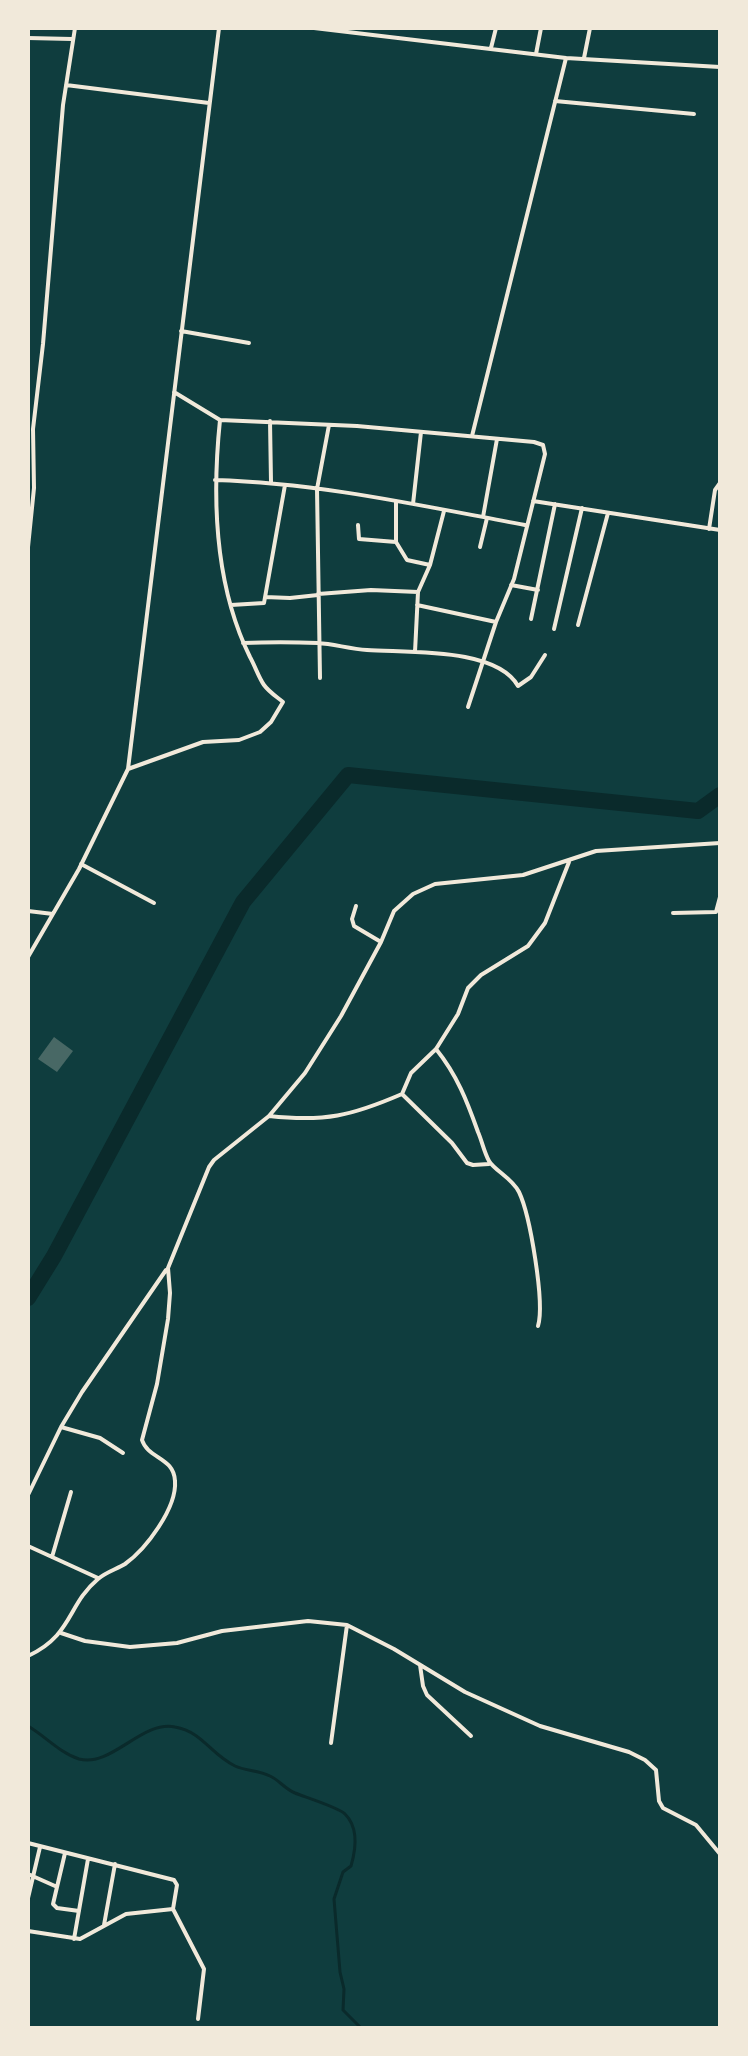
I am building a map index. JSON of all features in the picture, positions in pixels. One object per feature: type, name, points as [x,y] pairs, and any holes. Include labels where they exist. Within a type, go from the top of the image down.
[{"type":"street","points":[[28,547],[34,488],[33,429],[66,85],[75,28]]},
{"type":"street","points":[[28,957],[81,864],[128,769],[219,28]]},
{"type":"street","points":[[314,28],[566,58],[720,67]]},
{"type":"street","points":[[491,48],[496,28]]},
{"type":"street","points":[[536,54],[541,28]]},
{"type":"street","points":[[584,58],[590,28]]},
{"type":"street","points":[[28,38],[72,39]]},
{"type":"street","points":[[472,436],[566,58]]},
{"type":"street","points":[[66,85],[209,103]]},
{"type":"street","points":[[555,101],[694,114]]},
{"type":"street","points":[[181,331],[249,343]]},
{"type":"street","points":[[174,392],[220,420],[329,424],[543,445],[545,454],[511,585],[468,707]]},
{"type":"street","points":[[128,769],[203,742],[239,740],[260,732],[271,722],[283,702],[265,686],[243,643],[231,605],[216,521],[215,480],[220,420]]},
{"type":"street","points":[[270,421],[271,482]]},
{"type":"street","points":[[320,678],[317,489],[329,424]]},
{"type":"street","points":[[413,504],[421,432]]},
{"type":"street","points":[[480,547],[497,439]]},
{"type":"street","points":[[215,480],[285,484],[525,525]]},
{"type":"street","points":[[709,529],[715,490],[720,483]]},
{"type":"street","points":[[231,605],[264,603],[285,484]]},
{"type":"street","points":[[533,501],[720,530]]},
{"type":"street","points":[[396,502],[396,542],[407,560],[430,565]]},
{"type":"street","points":[[531,619],[555,504]]},
{"type":"street","points":[[554,629],[582,508]]},
{"type":"street","points":[[415,652],[418,592],[430,565],[444,510]]},
{"type":"street","points":[[578,625],[608,513]]},
{"type":"street","points":[[358,525],[359,539],[396,542]]},
{"type":"street","points":[[511,585],[538,590]]},
{"type":"street","points":[[265,597],[290,598],[371,590],[418,592]]},
{"type":"street","points":[[417,605],[496,622]]},
{"type":"street","points":[[243,643],[321,643],[365,650],[455,655],[482,662],[511,676],[518,686],[531,677],[545,655]]},
{"type":"street","points":[[28,1495],[61,1427],[168,1268],[209,1167],[269,1116],[305,1073],[341,1016],[394,911],[413,894],[435,884],[523,875],[596,851],[720,843]]},
{"type":"street","points":[[269,1116],[325,1119],[354,1114],[402,1094],[411,1073],[436,1049],[458,1014],[468,988],[481,975],[528,946],[545,923],[569,860]]},
{"type":"street","points":[[81,864],[154,903]]},
{"type":"street","points":[[673,913],[716,912],[720,897]]},
{"type":"street","points":[[356,906],[352,919],[354,926],[381,942]]},
{"type":"street","points":[[28,911],[54,914]]},
{"type":"street","points":[[436,1049],[460,1085],[491,1164],[503,1172],[519,1192],[536,1262],[542,1314],[538,1326]]},
{"type":"street","points":[[402,1094],[452,1143],[467,1163],[491,1164]]},
{"type":"street","points":[[28,1656],[44,1648],[61,1633],[98,1578],[123,1565],[144,1547],[172,1503],[175,1477],[170,1465],[145,1448],[142,1440],[157,1384],[168,1319],[168,1268]]},
{"type":"street","points":[[61,1427],[100,1438],[123,1453]]},
{"type":"street","points":[[52,1557],[71,1492]]},
{"type":"street","points":[[28,1546],[98,1578]]},
{"type":"street","points":[[61,1633],[85,1641],[130,1647],[177,1643],[222,1631],[308,1621],[347,1625],[465,1692],[540,1726],[629,1752],[645,1760],[656,1770],[659,1801],[663,1808],[696,1825],[720,1854]]},
{"type":"street","points":[[331,1743],[347,1625]]},
{"type":"street","points":[[420,1665],[427,1695],[471,1736]]},
{"type":"street","points":[[28,1843],[174,1880],[177,1885],[173,1909],[203,1964],[198,2019]]},
{"type":"street","points":[[28,1898],[40,1847]]},
{"type":"street","points":[[65,1853],[52,1902],[54,1907],[79,1911]]},
{"type":"street","points":[[74,1939],[88,1859]]},
{"type":"street","points":[[104,1925],[115,1864]]},
{"type":"street","points":[[31,1875],[56,1886]]},
{"type":"street","points":[[28,1931],[74,1939],[85,1937],[131,1913],[173,1909]]},
{"type":"street","points":[[720,1922],[720,1952]]},
{"type":"building","points":[[54,1037],[73,1051],[57,1072],[38,1059]]},
{"type":"waterway","points":[[28,1298],[54,1256],[243,902],[348,775],[698,811],[720,795]]},
{"type":"waterway","points":[[28,1726],[65,1753],[91,1760],[103,1757],[151,1730],[175,1727],[200,1738],[235,1766],[266,1774],[291,1791],[345,1814],[353,1826],[354,1853],[351,1866],[343,1872],[334,1899],[344,1989],[343,2010],[361,2028]]}]
